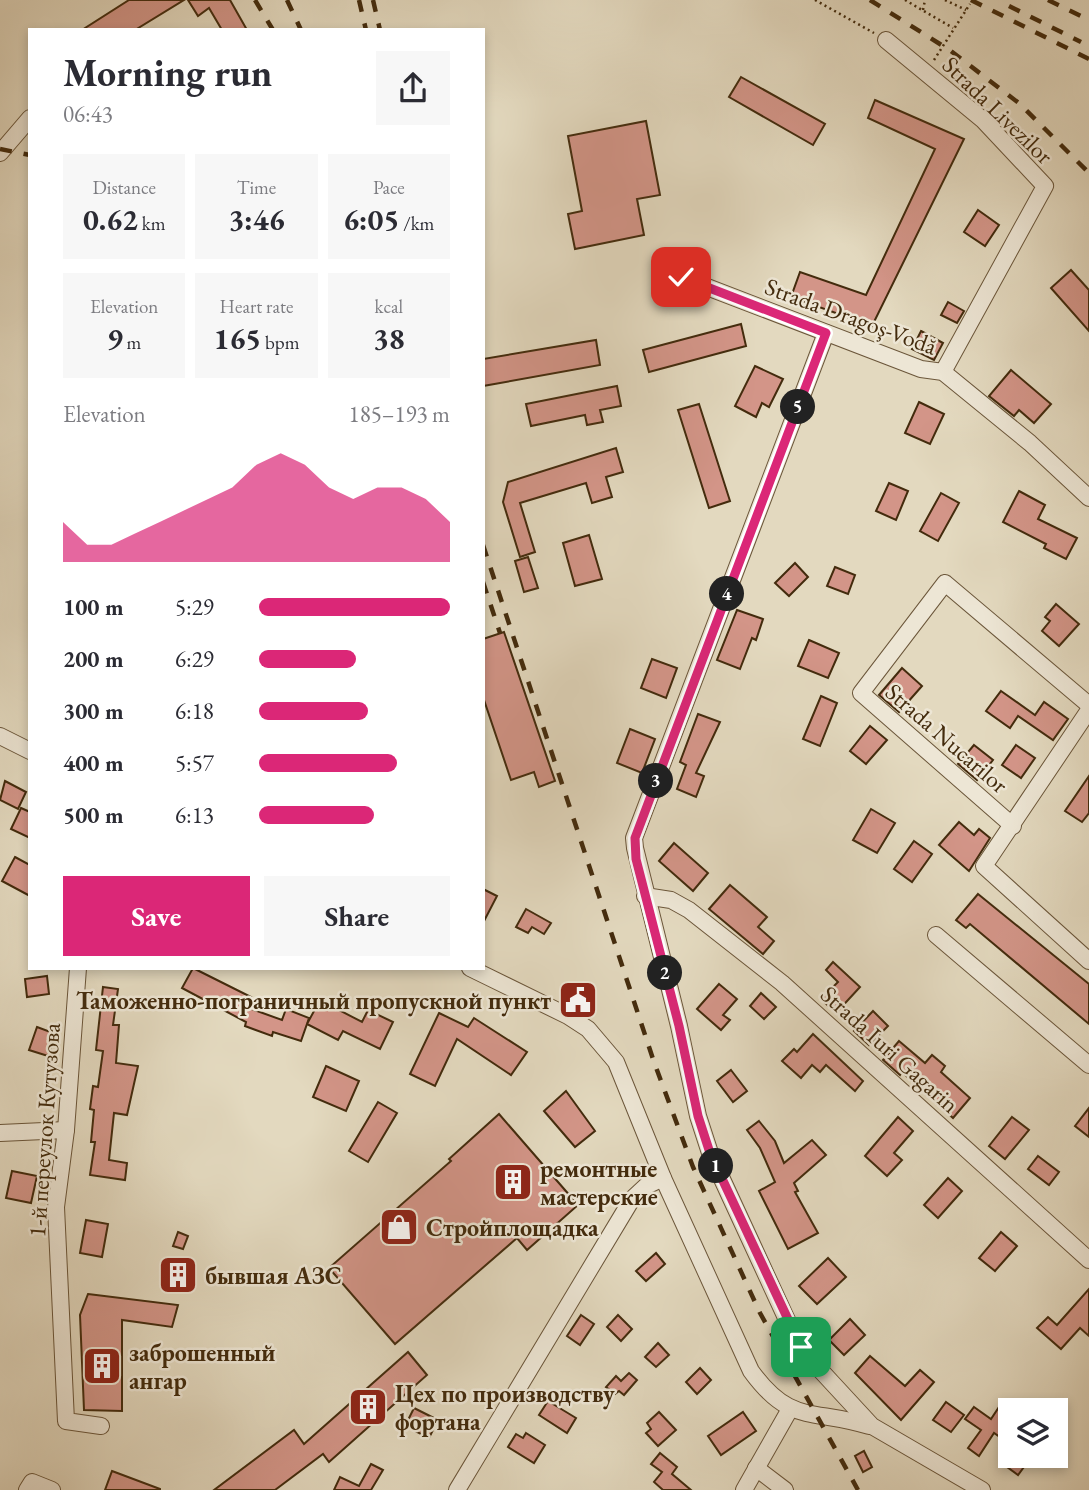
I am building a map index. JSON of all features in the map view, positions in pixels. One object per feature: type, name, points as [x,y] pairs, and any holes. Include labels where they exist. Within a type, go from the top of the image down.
[{"type":"street","name":"Strada Livezilor","points":[[886,40],[983,120],[1045,186],[943,372]]},
{"type":"street","points":[[0,153],[28,120]]},
{"type":"street","name":"Strada Dragoş-Vodă","points":[[681,277],[921,369],[943,372],[1030,443],[1089,499]]},
{"type":"street","points":[[826,333],[635,838],[645,896],[679,1026],[698,1116],[710,1153],[793,1333],[811,1360],[872,1426]]},
{"type":"street","name":"Strada Nucarilor","points":[[1013,826],[861,693],[946,583],[1089,708],[1013,826],[984,866],[1089,961]]},
{"type":"street","points":[[0,736],[28,750]]},
{"type":"street","name":"Strada Iuri Gagarin","points":[[645,896],[671,900],[689,910],[782,983],[1089,1260]]},
{"type":"street","points":[[936,934],[1089,1065]]},
{"type":"street","name":"1-й переулок Кутузова","points":[[78,970],[66,1130],[56,1207],[66,1421],[101,1426]]},
{"type":"street","points":[[474,970],[568,1016],[599,1039],[624,1075],[663,1178],[751,1371],[774,1399],[790,1409],[872,1426],[969,1486],[982,1490]]},
{"type":"street","points":[[0,1133],[66,1130]]},
{"type":"street","points":[[457,1490],[632,1199],[646,1186],[663,1178]]},
{"type":"street","points":[[744,1490],[790,1409]]},
{"type":"street","points":[[756,1468],[785,1490]]},
{"type":"street","points":[[29,1486],[52,1490]]},
{"type":"path","points":[[815,0],[886,40]]},
{"type":"path","points":[[905,0],[954,29]]},
{"type":"path","points":[[923,10],[925,0]]},
{"type":"path","points":[[945,0],[966,10]]},
{"type":"path","points":[[926,71],[970,4]]},
{"type":"building","points":[[129,0],[184,0],[138,28],[85,28]]},
{"type":"building","points":[[188,0],[230,0],[246,28],[221,28],[209,8],[198,16]]},
{"type":"building","points":[[741,77],[825,124],[813,145],[729,97]]},
{"type":"building","points":[[875,100],[964,139],[872,326],[791,297],[800,272],[866,295],[935,149],[868,118]]},
{"type":"building","points":[[646,121],[660,195],[637,199],[644,235],[575,249],[568,214],[582,211],[568,136]]},
{"type":"building","points":[[978,210],[999,225],[985,246],[964,232]]},
{"type":"building","points":[[1071,270],[1089,290],[1089,331],[1051,288]]},
{"type":"building","points":[[948,302],[964,311],[957,323],[941,315]]},
{"type":"building","points":[[741,324],[746,346],[649,372],[643,350]]},
{"type":"building","points":[[921,331],[943,343],[934,360],[912,349]]},
{"type":"building","points":[[596,340],[600,365],[485,386],[485,359]]},
{"type":"building","points":[[755,366],[783,379],[769,407],[762,403],[756,417],[735,406]]},
{"type":"building","points":[[1011,370],[1051,404],[1034,423],[1019,410],[1014,416],[989,396]]},
{"type":"building","points":[[617,386],[621,406],[600,410],[603,422],[587,425],[585,415],[531,426],[526,404]]},
{"type":"building","points":[[919,402],[944,414],[930,444],[905,433]]},
{"type":"building","points":[[699,404],[730,501],[709,508],[678,410]]},
{"type":"building","points":[[616,448],[623,472],[606,477],[612,497],[592,503],[586,483],[520,503],[535,552],[520,557],[503,502],[508,482]]},
{"type":"building","points":[[889,483],[908,491],[896,520],[876,511]]},
{"type":"building","points":[[1019,491],[1045,505],[1038,519],[1077,538],[1066,559],[1044,548],[1046,544],[1003,522]]},
{"type":"building","points":[[941,493],[959,503],[938,541],[920,531]]},
{"type":"building","points":[[589,535],[602,579],[575,586],[563,543]]},
{"type":"building","points":[[528,557],[538,588],[524,592],[515,561]]},
{"type":"building","points":[[795,563],[808,577],[789,596],[775,583]]},
{"type":"building","points":[[835,567],[855,575],[848,594],[827,586]]},
{"type":"building","points":[[1056,604],[1079,624],[1059,646],[1042,631],[1050,621],[1045,617]]},
{"type":"building","points":[[737,610],[763,619],[756,640],[752,638],[740,669],[717,660]]},
{"type":"building","points":[[504,632],[555,781],[539,787],[534,772],[511,780],[485,703],[485,638]]},
{"type":"building","points":[[809,640],[839,653],[828,678],[798,666]]},
{"type":"building","points":[[652,659],[677,668],[666,698],[641,688]]},
{"type":"building","points":[[902,668],[922,686],[899,712],[879,695]]},
{"type":"building","points":[[1001,691],[1035,715],[1044,702],[1068,719],[1053,740],[1018,716],[1010,728],[986,711]]},
{"type":"building","points":[[821,696],[837,703],[820,746],[803,739]]},
{"type":"building","points":[[698,714],[720,722],[696,773],[704,776],[696,797],[677,789],[686,765],[680,762]]},
{"type":"building","points":[[870,726],[887,740],[866,764],[850,751]]},
{"type":"building","points":[[630,729],[655,739],[642,773],[617,763]]},
{"type":"building","points":[[974,745],[993,760],[977,780],[958,764]]},
{"type":"building","points":[[1016,745],[1035,758],[1021,778],[1002,765]]},
{"type":"building","points":[[1089,776],[1089,813],[1082,822],[1065,811]]},
{"type":"building","points":[[5,781],[26,792],[18,809],[0,800]]},
{"type":"building","points":[[21,808],[28,811],[28,837],[11,829]]},
{"type":"building","points":[[871,809],[895,823],[877,853],[853,840]]},
{"type":"building","points":[[959,822],[974,835],[979,829],[990,838],[969,871],[939,845]]},
{"type":"building","points":[[914,841],[932,854],[912,882],[894,869]]},
{"type":"building","points":[[674,843],[708,873],[693,891],[659,861]]},
{"type":"building","points":[[15,857],[28,864],[28,895],[2,881]]},
{"type":"building","points":[[730,885],[767,917],[758,927],[774,941],[763,954],[709,909]]},
{"type":"building","points":[[485,890],[497,896],[485,919]]},
{"type":"building","points":[[978,894],[1089,984],[1089,1024],[970,924],[966,928],[956,920]]},
{"type":"building","points":[[526,909],[551,923],[544,934],[532,927],[528,933],[516,927]]},
{"type":"building","points":[[833,962],[860,987],[836,1013],[821,999],[838,982],[826,970]]},
{"type":"building","points":[[192,970],[197,970],[251,997],[246,1007],[282,1020],[286,1009],[309,1018],[301,1041],[273,1032],[272,1036],[245,1026],[246,1022],[182,988]]},
{"type":"building","points":[[47,976],[49,994],[27,997],[25,979]]},
{"type":"building","points":[[719,984],[737,999],[723,1015],[730,1020],[721,1030],[697,1009]]},
{"type":"building","points":[[103,987],[118,989],[113,1025],[119,1025],[116,1063],[138,1066],[127,1115],[114,1113],[109,1160],[127,1163],[125,1180],[90,1175],[95,1142],[91,1142],[94,1110],[90,1109],[93,1086],[98,1087],[103,1051],[96,1050]]},
{"type":"building","points":[[761,993],[776,1007],[764,1019],[750,1006]]},
{"type":"building","points":[[320,1000],[362,1022],[368,1010],[393,1022],[380,1049],[343,1031],[338,1040],[307,1024]]},
{"type":"building","points":[[873,1011],[888,1026],[869,1045],[854,1031]]},
{"type":"building","points":[[439,1013],[468,1027],[474,1018],[527,1052],[511,1075],[457,1039],[435,1086],[410,1074]]},
{"type":"building","points":[[37,1027],[56,1034],[48,1056],[29,1050]]},
{"type":"building","points":[[813,1034],[863,1081],[855,1091],[826,1065],[820,1072],[812,1065],[801,1078],[782,1061],[794,1049],[797,1052]]},
{"type":"building","points":[[899,1041],[925,1063],[932,1055],[945,1066],[941,1072],[970,1098],[953,1118],[902,1072],[900,1075],[883,1060]]},
{"type":"building","points":[[326,1066],[359,1081],[346,1111],[313,1097]]},
{"type":"building","points":[[731,1070],[747,1091],[733,1102],[717,1081]]},
{"type":"building","points":[[566,1091],[595,1131],[575,1147],[544,1111]]},
{"type":"building","points":[[378,1102],[397,1113],[368,1162],[349,1151]]},
{"type":"building","points":[[1089,1108],[1089,1137],[1075,1126]]},
{"type":"building","points":[[499,1114],[578,1205],[527,1250],[517,1238],[395,1344],[329,1268],[451,1161],[449,1159]]},
{"type":"building","points":[[898,1117],[913,1131],[894,1153],[902,1160],[887,1176],[865,1156]]},
{"type":"building","points":[[1012,1117],[1029,1130],[1005,1159],[989,1146]]},
{"type":"building","points":[[759,1121],[775,1141],[784,1163],[812,1140],[826,1155],[794,1183],[798,1191],[795,1192],[818,1233],[788,1249],[759,1191],[775,1182],[760,1148],[747,1130]]},
{"type":"building","points":[[1038,1156],[1059,1172],[1049,1185],[1028,1169]]},
{"type":"building","points":[[12,1171],[37,1176],[31,1203],[6,1198]]},
{"type":"building","points":[[948,1178],[962,1191],[938,1218],[924,1205]]},
{"type":"building","points":[[86,1220],[108,1224],[102,1257],[80,1253]]},
{"type":"building","points":[[178,1232],[188,1236],[183,1249],[173,1246]]},
{"type":"building","points":[[1001,1232],[1017,1246],[995,1271],[979,1258]]},
{"type":"building","points":[[656,1253],[665,1264],[646,1281],[636,1271]]},
{"type":"building","points":[[828,1258],[846,1277],[817,1304],[799,1286]]},
{"type":"building","points":[[1089,1289],[1089,1336],[1080,1328],[1061,1349],[1037,1328],[1048,1317],[1057,1325]]},
{"type":"building","name":"заброшенный ангар","points":[[88,1294],[178,1305],[172,1327],[122,1320],[122,1411],[84,1410],[80,1315]]},
{"type":"building","points":[[581,1315],[594,1324],[580,1345],[567,1336]]},
{"type":"building","points":[[618,1315],[632,1329],[621,1341],[607,1327]]},
{"type":"building","points":[[850,1319],[865,1335],[844,1355],[829,1340]]},
{"type":"building","points":[[658,1343],[669,1355],[656,1367],[645,1357]]},
{"type":"building","points":[[408,1352],[427,1375],[329,1462],[323,1454],[275,1490],[214,1490],[294,1430],[304,1444]]},
{"type":"building","points":[[870,1356],[905,1386],[920,1370],[934,1382],[901,1420],[855,1373]]},
{"type":"building","points":[[700,1368],[711,1380],[697,1394],[686,1382]]},
{"type":"building","points":[[629,1373],[637,1380],[624,1395],[619,1391],[615,1394],[606,1387],[616,1376],[621,1381]]},
{"type":"building","points":[[548,1401],[576,1418],[567,1433],[539,1415]]},
{"type":"building","points":[[946,1402],[964,1415],[951,1432],[933,1420]]},
{"type":"building","points":[[974,1407],[991,1419],[998,1408],[998,1436],[994,1433],[979,1456],[968,1448],[981,1430],[965,1419]]},
{"type":"building","points":[[414,1408],[438,1420],[429,1438],[405,1426]]},
{"type":"building","points":[[659,1412],[676,1430],[658,1446],[646,1433],[651,1429],[647,1423]]},
{"type":"building","points":[[743,1412],[756,1431],[721,1455],[708,1436]]},
{"type":"building","points":[[526,1433],[545,1445],[534,1463],[508,1447],[516,1434],[523,1438]]},
{"type":"building","points":[[864,1451],[872,1467],[863,1472],[855,1456]]},
{"type":"building","points":[[660,1453],[677,1467],[672,1474],[691,1490],[663,1490],[654,1482],[662,1472],[651,1464]]},
{"type":"building","points":[[371,1464],[383,1470],[371,1490],[334,1490],[340,1477],[359,1486]]},
{"type":"building","points":[[1008,1468],[1023,1468],[1018,1475]]},
{"type":"building","points":[[112,1471],[160,1489],[160,1490],[105,1490]]},
{"type":"railway","points":[[255,0],[272,28]]},
{"type":"railway","points":[[287,0],[300,28]]},
{"type":"railway","points":[[359,0],[366,28]]},
{"type":"railway","points":[[373,0],[380,28]]},
{"type":"railway","points":[[870,0],[951,51],[1020,104],[1089,173]]},
{"type":"railway","points":[[971,0],[1089,59]]},
{"type":"railway","points":[[1048,0],[1089,20]]},
{"type":"railway","points":[[1009,6],[1081,42]]},
{"type":"railway","points":[[0,149],[28,155]]},
{"type":"railway","points":[[485,551],[654,1062],[693,1167],[760,1313],[858,1490]]},
{"type":"railway","points":[[485,588],[500,633]]},
{"type":"place","name":"Таможенно-пограничный пропускной пункт","points":[[578,1000]]},
{"type":"place","name":"ремонтные мастерские","points":[[513,1182]]},
{"type":"place","name":"Стройплощадка","points":[[399,1227]]},
{"type":"place","name":"бывшая АЗС","points":[[178,1275]]},
{"type":"place","name":"заброшенный ангар","points":[[102,1366]]},
{"type":"place","name":"Цех по производству фортана","points":[[368,1407]]},
{"type":"route","points":[[681,277],[826,333],[635,838],[636,859],[679,1026],[698,1116],[710,1153],[801,1347]]}]
